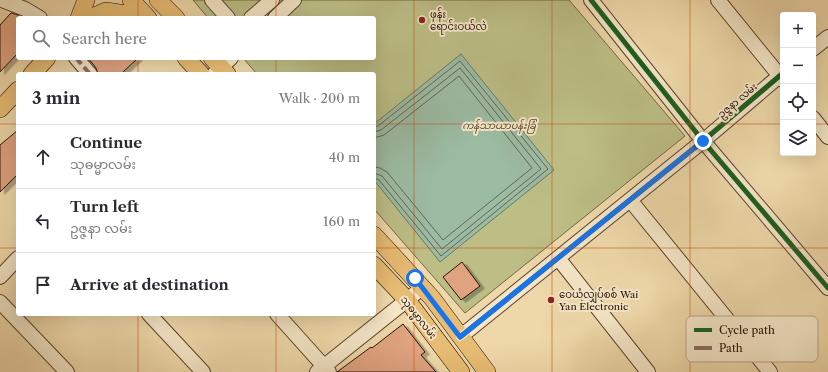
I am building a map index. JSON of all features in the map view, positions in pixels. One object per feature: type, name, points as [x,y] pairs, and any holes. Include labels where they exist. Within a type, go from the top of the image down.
[{"type":"main road","points":[[80,16],[86,0]]},
{"type":"main road","points":[[85,16],[100,0]]},
{"type":"main road","points":[[131,0],[146,16]]},
{"type":"main road","points":[[158,0],[174,16]]},
{"type":"main road","points":[[170,0],[175,16]]},
{"type":"main road","points":[[95,16],[106,11],[139,16]]},
{"type":"main road","points":[[34,72],[45,60]]},
{"type":"main road","points":[[188,60],[199,72]]},
{"type":"main road","points":[[0,110],[16,92]]},
{"type":"main road","name":"သုဓမ္မာလမ်း","points":[[376,237],[422,288],[487,372]]},
{"type":"main road","name":"သုဓမ္မာလမ်း","points":[[376,267],[407,300],[462,372]]},
{"type":"street","points":[[2,0],[25,9],[37,16]]},
{"type":"street","points":[[212,0],[226,16]]},
{"type":"street","points":[[253,16],[272,0]]},
{"type":"street","points":[[277,16],[294,0]]},
{"type":"street","points":[[591,0],[703,141],[828,288]]},
{"type":"street","points":[[718,0],[780,74]]},
{"type":"street","points":[[814,48],[828,37]]},
{"type":"street","points":[[78,60],[88,72]]},
{"type":"street","name":"ဥဇ္ဇနာ လမ်း","points":[[460,337],[780,78]]},
{"type":"street","points":[[815,120],[828,137]]},
{"type":"street","points":[[630,200],[724,316]]},
{"type":"street","points":[[558,258],[648,372]]},
{"type":"street","points":[[0,277],[16,260]]},
{"type":"street","points":[[279,316],[324,370],[422,288]]},
{"type":"street","points":[[0,302],[67,372]]},
{"type":"street","points":[[151,316],[203,372]]},
{"type":"street","points":[[762,362],[770,372]]},
{"type":"green space","name":"ကန်သာယာပန်းခြံ","points":[[193,0],[569,0],[685,136],[465,313],[376,211],[376,72],[255,72],[245,60],[376,60],[376,16],[206,16]]},
{"type":"water","points":[[461,54],[554,170],[440,262],[376,182],[376,122]]},
{"type":"building","points":[[11,13],[18,15],[16,16],[16,55],[0,72],[0,25]]},
{"type":"building","points":[[90,60],[136,60],[123,72],[97,72]]},
{"type":"building","points":[[16,132],[16,176],[0,192],[0,145]]},
{"type":"building","points":[[462,262],[480,286],[461,300],[443,277]]},
{"type":"building","points":[[403,324],[425,352],[421,355],[436,372],[337,372],[371,347],[372,348]]},
{"type":"marked path","points":[[78,60],[88,72]]},
{"type":"cycle path","points":[[591,0],[703,141],[828,288]]},
{"type":"cycle path","points":[[460,337],[703,141],[780,76]]},
{"type":"place","name":"ဖုန်း ရောင်းဝယ်လဲ","points":[[422,20]]},
{"type":"place","name":"ဝေယံလျှပ်စစ် Wai Yan Electronic","points":[[551,300]]},
{"type":"route","points":[[415,278],[432,298],[460,337],[703,141]]}]
